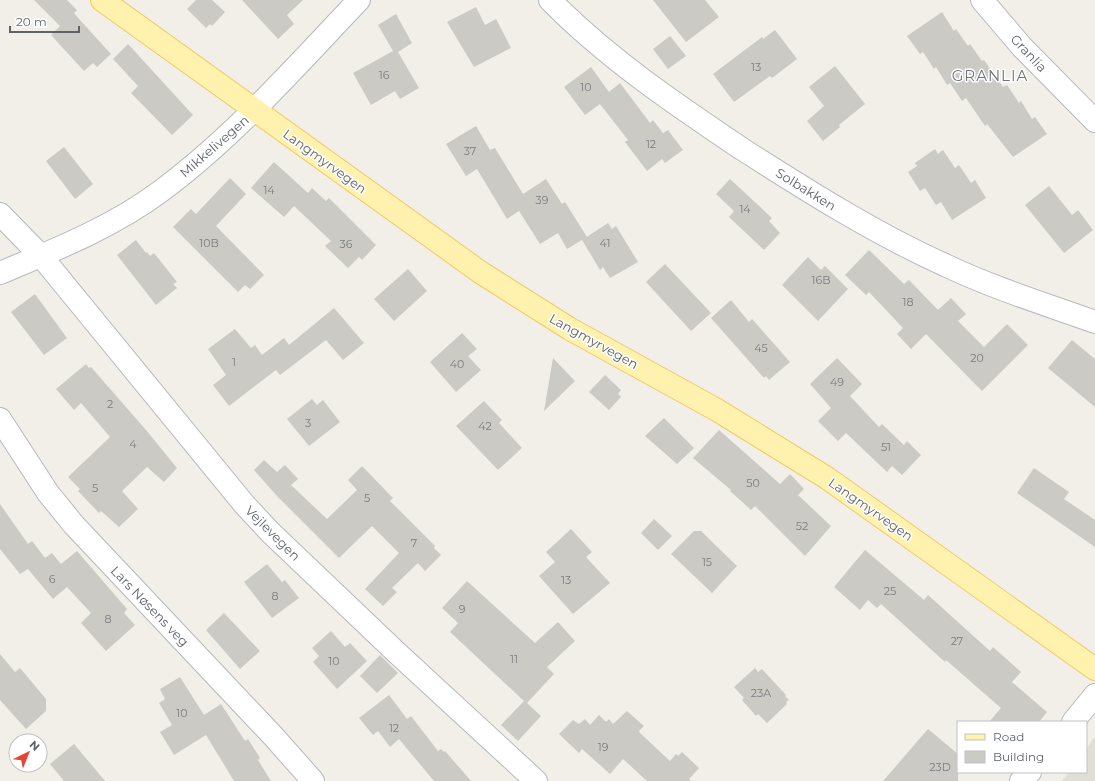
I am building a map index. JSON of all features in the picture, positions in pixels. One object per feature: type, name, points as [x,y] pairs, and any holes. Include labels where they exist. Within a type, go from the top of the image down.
[{"type":"main road","name":"Langmyrvegen","points":[[102,0],[430,236],[534,307],[717,410],[827,478],[1095,669]]},
{"type":"street","name":"Mikkelivegen","points":[[41,256],[127,213],[161,191],[213,148],[254,110],[359,0]]},
{"type":"street","name":"Solbakken","points":[[550,0],[589,37],[646,82],[696,118],[809,192],[883,234],[946,266],[1095,322]]},
{"type":"street","name":"Granlia","points":[[982,0],[1022,47],[1095,121]]},
{"type":"street","name":"Vejlevegen","points":[[0,214],[41,256],[244,504],[270,532],[396,652],[536,781]]},
{"type":"street","points":[[0,273],[41,256]]},
{"type":"street","name":"Lars Nøsens veg","points":[[0,419],[44,486],[74,525],[274,736],[313,781]]},
{"type":"street","points":[[1074,721],[1095,695]]},
{"type":"street","points":[[1021,781],[1029,773]]},
{"type":"shaded area","points":[[1095,737],[1095,781],[1062,781],[1068,773],[1087,773],[1087,748]]},
{"type":"building","points":[[34,0],[67,0],[77,10],[74,13],[111,54],[97,67],[93,63],[84,71],[51,35],[60,26]]},
{"type":"building","points":[[196,0],[212,0],[225,12],[212,26],[210,24],[206,28],[187,9]]},
{"type":"building","points":[[242,0],[303,0],[287,15],[294,24],[278,39]]},
{"type":"building","points":[[653,0],[705,0],[719,17],[686,42]]},
{"type":"building","points":[[476,7],[485,25],[496,19],[511,48],[474,67],[447,22]]},
{"type":"building","points":[[942,12],[954,31],[956,29],[968,46],[970,44],[982,61],[984,60],[1003,87],[1007,85],[1019,103],[1021,101],[1032,119],[1035,117],[1047,134],[1013,157],[987,124],[985,126],[966,98],[962,101],[950,83],[947,85],[936,67],[934,69],[923,52],[920,54],[907,36]]},
{"type":"building","points":[[396,14],[412,43],[398,52],[419,88],[400,99],[395,91],[371,105],[353,73],[393,51],[378,25]]},
{"type":"building","points":[[775,30],[797,59],[772,78],[770,76],[734,102],[713,74],[762,37],[763,39]]},
{"type":"building","points":[[670,36],[686,56],[668,69],[653,49]]},
{"type":"building","points":[[128,44],[193,115],[172,135],[131,93],[138,86],[113,59]]},
{"type":"building","points":[[835,66],[865,104],[839,125],[840,127],[823,141],[807,121],[824,106],[809,87]]},
{"type":"building","points":[[591,67],[609,92],[620,83],[650,123],[653,120],[663,133],[668,130],[683,150],[665,163],[662,159],[647,171],[625,142],[628,140],[600,104],[585,115],[564,87]]},
{"type":"building","points":[[476,126],[490,150],[495,148],[523,194],[546,179],[562,204],[565,202],[587,237],[567,249],[558,233],[540,244],[519,211],[507,219],[477,169],[466,176],[446,144]]},
{"type":"building","points":[[64,147],[93,184],[75,199],[46,161]]},
{"type":"building","points":[[935,149],[938,154],[943,150],[955,168],[959,165],[971,183],[975,180],[986,198],[952,220],[941,202],[936,205],[925,188],[920,191],[908,172],[917,166],[915,163]]},
{"type":"building","points":[[274,162],[308,193],[312,188],[326,201],[329,198],[376,245],[362,260],[359,257],[348,268],[325,246],[331,241],[294,206],[284,217],[251,188]]},
{"type":"building","points":[[230,178],[246,194],[216,226],[264,275],[250,289],[245,285],[238,292],[173,227],[191,209],[196,214]]},
{"type":"building","points":[[730,179],[772,218],[769,221],[780,233],[764,250],[729,217],[734,211],[716,194]]},
{"type":"building","points":[[1049,186],[1072,215],[1078,210],[1093,230],[1064,253],[1025,205]]},
{"type":"building","points":[[608,223],[612,229],[616,226],[638,262],[610,278],[603,267],[600,270],[582,240]]},
{"type":"building","points":[[136,240],[150,256],[154,253],[177,282],[173,284],[177,288],[156,305],[117,255]]},
{"type":"building","points":[[869,250],[904,284],[909,280],[938,310],[951,298],[966,314],[958,321],[984,347],[1007,324],[1028,345],[982,391],[926,334],[911,349],[897,334],[903,328],[869,292],[866,295],[845,275]]},
{"type":"building","points":[[808,257],[821,270],[825,266],[848,289],[818,321],[782,285]]},
{"type":"building","points":[[665,264],[711,313],[691,331],[646,282]]},
{"type":"building","points":[[408,269],[427,291],[394,321],[374,299]]},
{"type":"building","points":[[35,294],[67,338],[44,355],[11,312]]},
{"type":"building","points":[[731,300],[749,322],[752,319],[790,362],[769,380],[766,376],[764,378],[711,318]]},
{"type":"building","points":[[334,308],[364,343],[343,360],[326,340],[280,375],[276,370],[229,406],[213,385],[226,375],[208,349],[235,329],[251,348],[255,345],[262,355],[284,338],[289,345]]},
{"type":"building","points":[[462,333],[477,349],[468,356],[481,370],[456,392],[430,362]]},
{"type":"building","points":[[1072,340],[1095,359],[1095,407],[1048,368]]},
{"type":"building","points":[[553,358],[575,381],[544,411]]},
{"type":"building","points":[[837,358],[862,384],[850,396],[879,427],[882,424],[904,445],[907,441],[921,455],[902,475],[892,466],[887,472],[846,433],[838,441],[818,421],[831,408],[810,384]]},
{"type":"building","points":[[86,364],[89,368],[91,367],[177,468],[164,482],[147,467],[122,491],[138,509],[119,527],[101,511],[99,513],[78,491],[80,489],[68,477],[110,437],[81,403],[74,410],[56,389]]},
{"type":"building","points":[[605,375],[621,390],[618,394],[621,397],[609,410],[589,392]]},
{"type":"building","points":[[312,399],[317,405],[323,400],[340,422],[309,446],[287,419]]},
{"type":"building","points":[[484,401],[502,420],[499,423],[522,448],[498,470],[456,426]]},
{"type":"building","points":[[664,418],[694,448],[677,464],[645,436]]},
{"type":"building","points":[[719,430],[780,484],[790,474],[804,489],[798,495],[831,526],[805,556],[755,506],[751,510],[730,491],[731,490],[693,458]]},
{"type":"building","points":[[264,460],[277,472],[285,465],[298,479],[291,485],[327,519],[357,490],[348,480],[362,466],[393,498],[390,501],[435,546],[434,548],[441,555],[425,571],[418,563],[392,588],[397,592],[383,606],[365,589],[399,553],[372,526],[339,558],[277,496],[254,470]]},
{"type":"building","points":[[1034,468],[1069,492],[1064,499],[1095,520],[1095,547],[1017,493]]},
{"type":"building","points":[[0,504],[28,544],[32,541],[45,558],[52,553],[61,564],[77,551],[127,609],[124,613],[135,625],[106,651],[81,623],[91,613],[67,587],[53,599],[28,569],[20,574],[0,549]]},
{"type":"building","points":[[654,519],[672,536],[658,550],[641,533]]},
{"type":"building","points":[[571,529],[592,552],[586,557],[610,583],[573,614],[539,576],[555,562],[546,552]]},
{"type":"building","points":[[694,531],[701,531],[737,566],[712,593],[671,554]]},
{"type":"building","points":[[865,550],[924,600],[928,595],[990,651],[993,647],[1021,672],[1012,682],[1047,712],[1040,721],[990,721],[1001,708],[946,660],[945,662],[881,604],[877,608],[868,600],[860,610],[834,587]]},
{"type":"building","points":[[267,564],[282,582],[285,580],[299,598],[272,618],[244,582]]},
{"type":"building","points":[[467,581],[535,643],[558,622],[575,641],[547,667],[554,674],[527,703],[541,716],[518,741],[501,725],[524,701],[450,632],[458,623],[442,608]]},
{"type":"building","points":[[224,613],[260,651],[240,669],[206,630]]},
{"type":"building","points":[[331,631],[345,647],[350,643],[367,661],[337,689],[313,662],[319,656],[312,648]]},
{"type":"building","points":[[0,654],[15,672],[20,668],[46,699],[46,711],[26,729],[0,700]]},
{"type":"building","points":[[380,655],[398,673],[377,693],[360,676]]},
{"type":"building","points":[[755,668],[758,672],[762,669],[789,700],[786,702],[787,704],[767,723],[758,714],[756,716],[742,700],[744,698],[734,687]]},
{"type":"building","points":[[180,677],[204,715],[221,704],[245,741],[248,739],[260,758],[258,760],[271,781],[234,781],[206,735],[174,755],[160,732],[172,725],[159,703],[165,699],[160,689]]},
{"type":"building","points":[[389,695],[407,719],[411,716],[438,751],[441,749],[444,752],[445,751],[471,781],[434,781],[399,739],[390,747],[378,731],[373,735],[359,718]]},
{"type":"building","points":[[627,711],[644,726],[639,731],[640,733],[670,761],[676,754],[678,756],[682,752],[699,768],[689,779],[691,781],[647,781],[623,759],[610,774],[582,749],[579,753],[559,734],[573,720],[579,724],[585,719],[590,725],[599,715],[606,722],[609,719],[613,724]]},
{"type":"building","points":[[928,729],[957,753],[958,781],[883,781]]},
{"type":"building","points":[[74,744],[105,781],[64,781],[50,764]]},
{"type":"district","name":"GRANLIA","points":[[990,76]]}]
